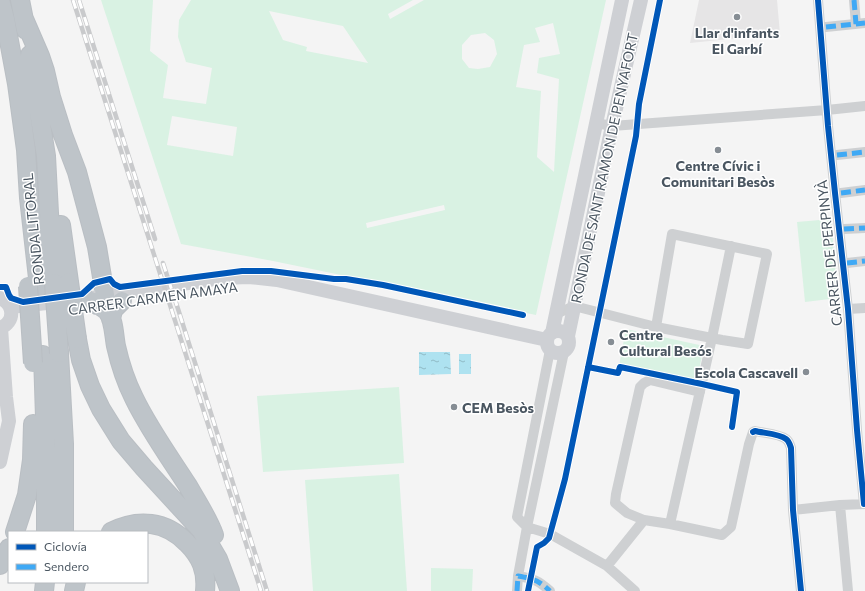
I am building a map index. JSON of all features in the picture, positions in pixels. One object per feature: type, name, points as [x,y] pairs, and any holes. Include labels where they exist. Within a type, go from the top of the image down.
[{"type":"highway","name":"RONDA LITORAL","points":[[0,0],[17,84],[26,150],[29,198],[48,284]]},
{"type":"highway","name":"RONDA LITORAL","points":[[20,0],[46,156],[49,213],[45,357],[46,531]]},
{"type":"highway","points":[[24,19],[40,56],[63,135],[77,172],[97,247],[96,300],[107,311],[111,319],[116,347],[134,398],[194,496],[211,528],[216,541],[218,559]]},
{"type":"highway","points":[[48,284],[77,339],[81,360],[90,386],[101,409],[121,441],[148,473],[201,530],[218,559],[230,591]]},
{"type":"highway","points":[[111,319],[114,310],[122,301]]},
{"type":"highway","name":"RONDA LITORAL","points":[[45,357],[64,444],[64,531]]},
{"type":"highway","points":[[16,531],[27,495],[45,357]]},
{"type":"highway","points":[[113,531],[136,524],[156,525],[168,528],[182,537],[199,558],[205,578],[205,591]]},
{"type":"highway","points":[[0,565],[8,550]]},
{"type":"street","name":"RONDA DE SANT RAMON DE PENYAFORT","points":[[527,527],[517,517],[550,341],[622,0]]},
{"type":"street","name":"RONDA DE SANT RAMON DE PENYAFORT","points":[[568,336],[612,126],[641,0]]},
{"type":"street","name":"CARRER DE PERPINYÀ","points":[[818,0],[827,110],[848,309],[857,430],[865,504]]},
{"type":"street","points":[[826,27],[861,24],[854,0]]},
{"type":"street","points":[[595,126],[612,126],[865,106]]},
{"type":"street","points":[[837,155],[865,152]]},
{"type":"street","points":[[841,193],[865,190]]},
{"type":"street","points":[[844,229],[865,228]]},
{"type":"street","points":[[556,314],[574,306],[656,327],[748,344],[767,254],[672,234],[656,327]]},
{"type":"street","points":[[670,524],[731,246]]},
{"type":"street","points":[[847,263],[865,261]]},
{"type":"street","name":"CARRER CARMEN AMAYA","points":[[7,308],[81,308],[96,300],[131,292],[221,278],[249,277],[295,284],[550,341]]},
{"type":"street","name":"CARRER CARMEN AMAYA","points":[[96,300],[122,301],[223,286],[295,284]]},
{"type":"street","points":[[0,462],[9,421],[1,328],[7,324],[7,308]]},
{"type":"street","points":[[848,309],[865,308]]},
{"type":"street","points":[[517,591],[518,576],[527,527],[564,352],[569,344],[568,336],[562,332],[555,332],[550,341],[556,353],[560,354],[564,352]]},
{"type":"street","points":[[700,392],[650,380],[640,387],[615,503],[627,513],[644,520],[722,535],[731,527],[753,432],[755,431],[778,435],[786,438],[791,448],[793,510],[801,591]]},
{"type":"street","points":[[0,427],[6,396]]},
{"type":"street","points":[[793,510],[865,504]]},
{"type":"street","points":[[840,505],[848,591]]},
{"type":"street","points":[[607,566],[644,520]]},
{"type":"street","points":[[527,527],[550,534],[607,566],[636,591]]},
{"type":"street","points":[[518,576],[531,578],[540,582],[550,591]]},
{"type":"shaded area","name":"Llar d'infants El Garbí","points":[[699,0],[777,0],[780,34],[690,43]]},
{"type":"green space","points":[[101,0],[153,0],[150,51],[168,65],[163,98],[206,104],[212,68],[186,62],[178,37],[179,20],[191,0],[413,0],[388,14],[390,19],[424,0],[606,0],[536,315],[273,261],[181,244]],"holes":[[[269,11],[343,26],[368,63],[306,51],[307,47],[283,40]],[[553,23],[560,54],[539,58],[537,73],[559,79],[554,172],[537,157],[541,91],[516,87],[524,45],[540,42],[535,28]],[[485,33],[494,40],[497,54],[490,67],[478,69],[469,68],[462,59],[462,45],[471,35]],[[172,116],[237,127],[233,156],[167,145]],[[444,205],[445,210],[367,228],[366,223]]]},
{"type":"green space","points":[[831,219],[838,298],[805,302],[797,222]]},
{"type":"green space","points":[[626,329],[704,346],[697,380],[619,366]]},
{"type":"green space","points":[[399,387],[404,463],[263,472],[257,396]]},
{"type":"green space","points":[[399,474],[407,591],[313,591],[305,480]]},
{"type":"green space","points":[[431,568],[473,569],[472,591],[431,591]]},
{"type":"water","points":[[419,352],[450,352],[451,374],[419,375]]},
{"type":"water","points":[[459,354],[471,354],[471,374],[459,374]]},
{"type":"railway","points":[[73,0],[261,591]]},
{"type":"railway","points":[[79,0],[155,239]]},
{"type":"railway","points":[[163,263],[267,591]]},
{"type":"marked path","points":[[854,0],[856,24]]},
{"type":"marked path","points":[[826,27],[865,23]]},
{"type":"marked path","points":[[837,155],[865,152]]},
{"type":"marked path","points":[[841,193],[865,190]]},
{"type":"marked path","points":[[844,229],[865,228]]},
{"type":"marked path","points":[[847,263],[865,261]]},
{"type":"marked path","points":[[517,591],[518,576],[536,580],[550,591]]},
{"type":"cycle path","points":[[528,591],[537,547],[549,538],[565,479],[636,136],[639,104],[660,0]]},
{"type":"cycle path","points":[[818,0],[828,126],[848,309],[864,504]]},
{"type":"cycle path","points":[[0,287],[6,287],[11,298],[23,302],[82,294],[94,283],[110,279],[114,284],[120,287],[242,271],[271,271],[334,279],[346,279],[383,285],[523,315]]},
{"type":"cycle path","points":[[588,367],[618,373],[620,367],[737,392],[732,427]]},
{"type":"cycle path","points":[[753,432],[755,431],[783,437],[788,441],[791,448],[793,510],[801,591]]},
{"type":"place","name":"Llar d'infants El Garbí","points":[[737,17]]},
{"type":"place","name":"Centre Cívic i Comunitari Besòs","points":[[718,150]]},
{"type":"place","name":"Centre Cultural Besós","points":[[611,342]]},
{"type":"place","name":"Escola Cascavell","points":[[806,372]]},
{"type":"place","name":"CEM Besòs","points":[[454,407]]}]
